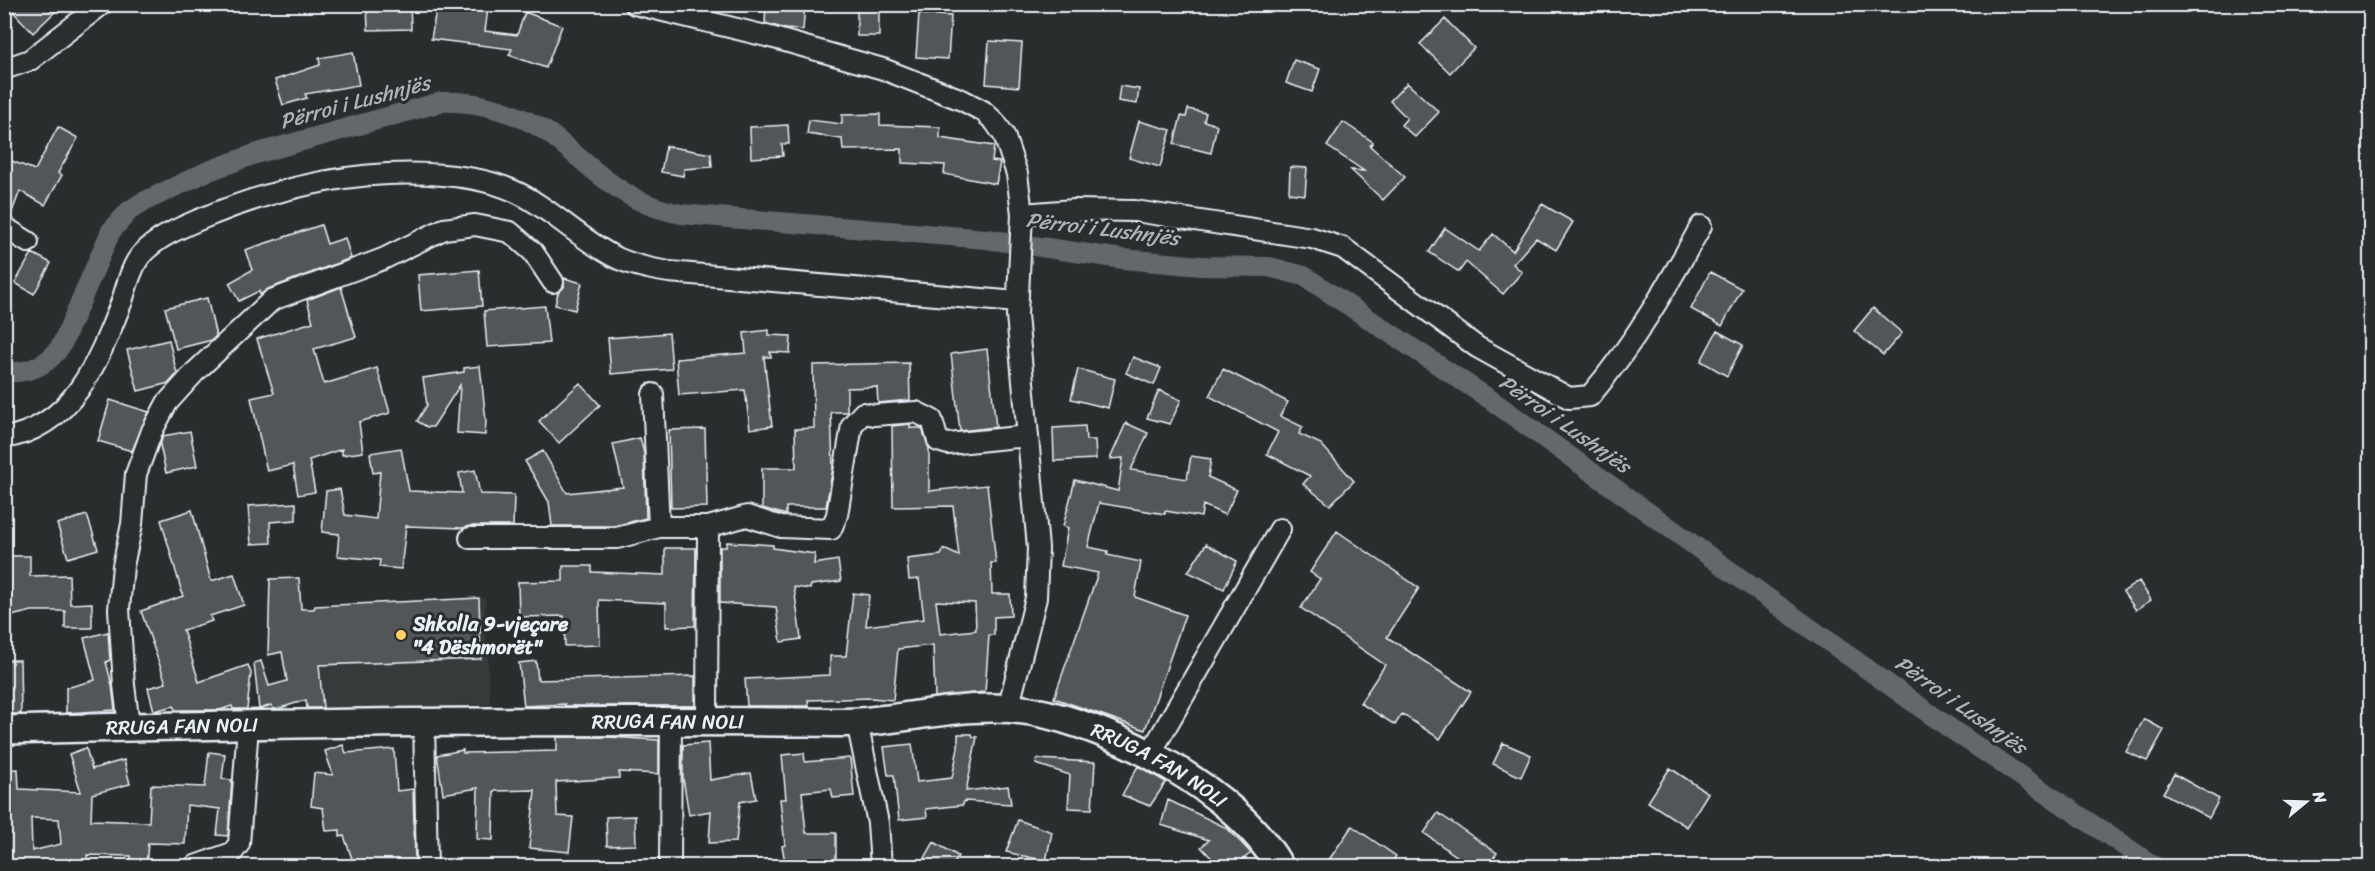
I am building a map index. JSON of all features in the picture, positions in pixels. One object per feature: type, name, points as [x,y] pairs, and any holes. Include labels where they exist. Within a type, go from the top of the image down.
[{"type":"main road","name":"RRUGA FAN NOLI","points":[[4,730],[424,721],[857,722],[965,708],[1008,709],[1056,717],[1119,741],[1208,789],[1257,835],[1279,867]]},
{"type":"street","points":[[4,69],[30,60],[102,4]]},
{"type":"street","points":[[635,4],[774,38],[883,69],[962,100],[982,111],[995,122],[1004,135],[1017,174],[1022,218],[1018,293],[1028,436],[1036,507],[1038,573],[1032,618],[1008,709]]},
{"type":"street","points":[[4,438],[23,434],[46,423],[63,411],[78,393],[90,374],[135,266],[150,246],[195,221],[273,193],[367,177],[397,173],[442,174],[478,179],[527,198],[613,256],[645,268],[669,272],[1018,293]]},
{"type":"street","points":[[1022,218],[1074,210],[1135,211],[1312,238],[1331,243],[1343,248],[1477,347],[1569,398],[1590,396],[1612,370],[1656,306],[1701,226]]},
{"type":"street","points":[[129,726],[119,609],[123,566],[132,524],[136,474],[152,431],[167,403],[195,372],[272,300],[384,259],[444,229],[475,225],[510,232],[533,252],[553,282]]},
{"type":"street","points":[[4,227],[28,242]]},
{"type":"street","points":[[653,394],[659,527]]},
{"type":"street","points":[[470,538],[617,538],[659,527],[708,527],[747,516],[781,527],[831,529],[837,515],[852,424],[863,413],[874,415],[915,412],[932,420],[938,441],[948,444],[1028,436]]},
{"type":"street","points":[[707,721],[708,527]]},
{"type":"street","points":[[1149,756],[1280,529]]},
{"type":"street","points":[[424,721],[427,867]]},
{"type":"street","points":[[670,867],[671,721]]},
{"type":"street","points":[[857,722],[867,780],[878,823],[881,867]]},
{"type":"street","points":[[195,867],[232,854],[239,844],[248,726]]},
{"type":"shaded area","name":"Shkolla 9-vjeçare \"4 Dëshmorët\"","points":[[485,598],[490,704],[319,712],[314,606]]},
{"type":"building","points":[[6,4],[63,4],[33,33]]},
{"type":"building","points":[[367,4],[410,4],[411,29],[368,30]]},
{"type":"building","points":[[437,4],[488,9],[485,31],[517,35],[525,12],[562,26],[546,68],[509,55],[512,49],[431,39]]},
{"type":"building","points":[[766,4],[805,4],[803,30],[786,29],[765,23]]},
{"type":"building","points":[[857,8],[879,8],[879,36],[857,36]]},
{"type":"building","points":[[919,14],[951,16],[948,59],[916,57]]},
{"type":"building","points":[[1445,19],[1474,48],[1450,73],[1420,44]]},
{"type":"building","points":[[989,41],[1022,43],[1019,87],[986,84]]},
{"type":"building","points":[[353,52],[359,85],[305,94],[307,98],[283,105],[275,80],[320,65],[319,58]]},
{"type":"building","points":[[1294,60],[1320,69],[1312,92],[1286,83]]},
{"type":"building","points":[[1407,83],[1439,112],[1415,137],[1401,125],[1407,118],[1390,101]]},
{"type":"building","points":[[1120,86],[1139,89],[1137,104],[1118,101]]},
{"type":"building","points":[[1188,109],[1206,113],[1204,121],[1217,125],[1211,153],[1174,144],[1181,116],[1186,117]]},
{"type":"building","points":[[880,114],[880,125],[940,127],[940,138],[994,146],[992,161],[1000,162],[996,184],[944,174],[945,165],[902,163],[902,149],[843,150],[842,139],[807,134],[809,120],[842,124],[842,115]]},
{"type":"building","points":[[1139,121],[1171,130],[1160,167],[1129,158]]},
{"type":"building","points":[[1343,122],[1373,142],[1370,146],[1405,177],[1383,200],[1351,170],[1364,171],[1327,146]]},
{"type":"building","points":[[788,125],[789,144],[782,144],[783,156],[751,158],[750,127]]},
{"type":"building","points":[[58,127],[78,138],[58,173],[62,175],[45,205],[20,191],[10,217],[4,215],[4,158],[35,170]]},
{"type":"building","points":[[666,146],[711,154],[712,167],[684,169],[683,176],[661,172]]},
{"type":"building","points":[[1290,167],[1307,168],[1305,195],[1289,193]]},
{"type":"building","points":[[1542,204],[1573,222],[1556,250],[1536,238],[1513,264],[1522,272],[1503,294],[1466,262],[1459,272],[1429,252],[1445,228],[1479,251],[1493,234],[1513,251]]},
{"type":"building","points":[[321,225],[327,244],[345,238],[351,258],[268,289],[260,295],[259,291],[239,301],[229,283],[252,270],[245,250]]},
{"type":"building","points":[[32,253],[51,263],[34,294],[15,283]]},
{"type":"building","points":[[479,270],[482,306],[421,311],[418,275]]},
{"type":"building","points":[[1710,272],[1742,289],[1722,326],[1691,309]]},
{"type":"building","points":[[564,278],[582,283],[575,310],[555,305],[558,293],[564,287]]},
{"type":"building","points":[[341,287],[356,337],[314,349],[324,384],[377,368],[390,413],[359,422],[363,452],[342,455],[342,449],[309,460],[315,492],[298,495],[293,465],[267,471],[251,398],[274,393],[257,339],[313,322],[307,300]]},
{"type":"building","points":[[207,298],[216,336],[212,340],[176,349],[165,308]]},
{"type":"building","points":[[545,306],[549,343],[487,347],[484,311]]},
{"type":"building","points":[[1873,308],[1902,333],[1883,355],[1854,331]]},
{"type":"building","points":[[769,330],[769,335],[791,336],[790,353],[770,352],[771,357],[764,357],[772,426],[750,429],[745,390],[679,395],[676,359],[746,353],[744,333]]},
{"type":"building","points":[[1717,331],[1743,345],[1727,376],[1701,361]]},
{"type":"building","points":[[669,333],[672,369],[611,374],[608,338]]},
{"type":"building","points":[[169,340],[177,374],[169,383],[138,391],[127,350]]},
{"type":"building","points":[[987,349],[996,427],[960,431],[951,354]]},
{"type":"building","points":[[1133,357],[1161,368],[1154,385],[1126,373]]},
{"type":"building","points":[[909,363],[910,400],[878,403],[877,387],[847,388],[847,412],[831,412],[833,468],[826,507],[786,507],[786,515],[762,508],[762,468],[796,468],[795,429],[814,428],[813,365]]},
{"type":"building","points":[[480,366],[486,421],[485,435],[457,433],[460,385],[433,427],[427,427],[417,421],[427,405],[423,378],[464,372],[464,368]]},
{"type":"building","points":[[1078,369],[1115,379],[1108,408],[1071,399]]},
{"type":"building","points":[[1223,369],[1288,402],[1280,416],[1303,427],[1299,434],[1321,444],[1354,481],[1330,505],[1303,484],[1310,476],[1267,454],[1278,432],[1209,396]]},
{"type":"building","points":[[580,383],[600,405],[559,443],[539,421]]},
{"type":"building","points":[[1159,390],[1181,400],[1170,424],[1147,418]]},
{"type":"building","points":[[110,400],[149,412],[132,451],[98,441]]},
{"type":"building","points":[[1126,423],[1148,433],[1131,470],[1187,479],[1191,456],[1211,459],[1208,477],[1237,490],[1225,515],[1203,505],[1201,517],[1165,511],[1165,514],[1099,503],[1088,547],[1108,551],[1107,555],[1141,562],[1135,597],[1185,615],[1145,730],[1054,698],[1098,573],[1061,566],[1068,528],[1063,526],[1075,480],[1118,491],[1123,458],[1110,459]]},
{"type":"building","points":[[910,424],[910,428],[922,428],[929,448],[929,491],[987,485],[996,563],[991,563],[992,594],[1010,594],[1011,616],[994,617],[994,635],[989,635],[985,692],[935,697],[933,645],[898,649],[893,700],[871,698],[808,700],[809,706],[747,706],[745,679],[830,675],[830,656],[846,656],[853,593],[869,595],[866,626],[924,619],[919,579],[909,580],[907,559],[941,555],[944,549],[959,556],[953,506],[893,507],[892,426]],"holes":[[[936,601],[975,603],[976,630],[940,634]]]},
{"type":"building","points":[[1085,426],[1086,440],[1095,440],[1096,459],[1054,461],[1053,428]]},
{"type":"building","points":[[705,429],[707,507],[671,508],[669,430]]},
{"type":"building","points":[[190,431],[197,466],[166,473],[160,445],[163,436]]},
{"type":"building","points":[[640,438],[644,453],[646,518],[614,526],[552,526],[549,502],[525,461],[543,451],[567,493],[623,487],[613,444]]},
{"type":"building","points":[[401,448],[409,491],[462,493],[459,473],[475,470],[480,494],[514,495],[513,526],[463,528],[406,526],[401,569],[379,567],[380,560],[337,556],[339,534],[322,532],[326,491],[340,489],[345,515],[376,519],[380,472],[373,473],[370,453]]},
{"type":"building","points":[[296,503],[296,520],[270,522],[271,543],[251,544],[248,506]]},
{"type":"building","points":[[192,510],[211,581],[234,574],[244,605],[210,616],[212,621],[183,630],[199,682],[248,665],[251,673],[247,709],[233,709],[232,706],[220,710],[175,710],[174,706],[154,711],[148,688],[166,683],[141,611],[183,596],[161,520]]},
{"type":"building","points":[[87,515],[98,549],[68,558],[57,524]]},
{"type":"building","points":[[1337,531],[1419,588],[1387,637],[1471,692],[1440,739],[1402,714],[1395,725],[1360,703],[1385,665],[1301,608],[1320,579],[1310,572]]},
{"type":"building","points":[[727,542],[773,545],[773,548],[815,554],[814,564],[838,560],[841,581],[811,585],[810,589],[794,587],[801,639],[781,642],[776,607],[720,603],[720,547],[726,547]]},
{"type":"building","points":[[1206,544],[1237,561],[1224,589],[1188,572]]},
{"type":"building","points":[[665,548],[696,548],[695,626],[666,627],[666,603],[599,600],[600,645],[565,646],[564,616],[519,617],[518,582],[563,581],[563,566],[592,566],[592,572],[665,575]]},
{"type":"building","points":[[4,556],[30,556],[30,576],[69,575],[70,604],[92,603],[92,628],[65,628],[65,611],[32,611],[11,616],[10,581],[4,581]]},
{"type":"building","points":[[299,578],[301,609],[314,609],[315,606],[479,598],[481,659],[319,665],[323,708],[307,708],[306,700],[277,709],[273,709],[272,705],[259,709],[254,663],[261,661],[269,686],[287,681],[282,652],[268,655],[270,579]]},
{"type":"building","points":[[2139,581],[2151,600],[2136,610],[2123,592]]},
{"type":"building","points":[[108,632],[110,660],[106,662],[115,710],[66,713],[66,688],[95,680],[84,638]]},
{"type":"building","points":[[4,660],[20,660],[21,714],[4,714]]},
{"type":"building","points":[[536,661],[538,680],[695,676],[695,706],[565,706],[565,704],[524,706],[519,663]]},
{"type":"building","points":[[2144,719],[2164,730],[2147,761],[2126,752]]},
{"type":"building","points":[[958,734],[972,734],[973,737],[977,737],[966,791],[1008,786],[1011,804],[964,801],[963,805],[926,809],[927,817],[899,820],[894,775],[888,775],[884,747],[912,744],[917,782],[952,778],[958,748]]},
{"type":"building","points":[[557,737],[659,740],[659,774],[619,772],[619,778],[556,782],[557,816],[573,817],[569,852],[529,848],[535,790],[494,791],[493,840],[477,839],[478,788],[443,794],[437,755],[463,750],[463,753],[557,751]]},
{"type":"building","points":[[708,743],[710,780],[751,773],[756,799],[740,802],[736,842],[709,843],[711,811],[689,815],[683,778],[683,745]]},
{"type":"building","points":[[1503,743],[1531,755],[1521,777],[1493,764]]},
{"type":"building","points":[[343,745],[346,753],[394,749],[397,791],[413,789],[415,860],[409,861],[410,867],[355,867],[344,836],[340,837],[340,830],[326,831],[323,808],[311,806],[314,773],[333,775],[325,751]]},
{"type":"building","points":[[86,748],[92,769],[124,760],[130,784],[92,794],[91,820],[149,822],[151,785],[205,787],[209,752],[225,754],[222,779],[232,780],[228,836],[217,835],[220,809],[187,805],[185,844],[148,843],[146,867],[130,867],[131,856],[87,855],[88,864],[4,867],[4,858],[8,857],[7,820],[4,820],[4,770],[18,769],[19,789],[81,792],[69,754]],"holes":[[[31,818],[59,819],[61,844],[32,851]]]},
{"type":"building","points":[[804,753],[805,762],[850,758],[854,796],[833,798],[831,789],[802,792],[806,833],[836,833],[836,866],[786,867],[782,846],[785,845],[780,799],[786,799],[782,755]]},
{"type":"building","points":[[1037,759],[1095,762],[1092,809],[1068,808],[1070,775],[1036,764]]},
{"type":"building","points":[[1138,766],[1166,782],[1150,806],[1122,795]]},
{"type":"building","points":[[1670,768],[1708,793],[1687,827],[1648,802]]},
{"type":"building","points":[[2174,774],[2219,799],[2209,818],[2163,793]]},
{"type":"building","points":[[1168,800],[1227,828],[1251,853],[1233,867],[1220,867],[1201,847],[1209,840],[1161,825]]},
{"type":"building","points":[[1438,813],[1497,853],[1487,867],[1472,867],[1424,833]]},
{"type":"building","points":[[635,816],[636,845],[607,846],[606,817]]},
{"type":"building","points":[[1018,820],[1052,832],[1046,861],[1006,852]]},
{"type":"building","points":[[1352,826],[1396,856],[1389,867],[1324,867]]},
{"type":"building","points":[[934,842],[958,856],[952,867],[920,867]]},
{"type":"waterway","name":"Përroi i Lushnjës","points":[[4,372],[30,370],[38,367],[57,351],[111,231],[129,211],[141,203],[206,172],[255,154],[441,102],[469,103],[498,109],[525,120],[550,134],[603,178],[626,193],[654,207],[681,214],[986,239],[1123,259],[1201,266],[1269,267],[1304,276],[1491,400],[1951,729],[2154,866]]},
{"type":"place","name":"Shkolla 9-vjeçare \"4 Dëshmorët\"","points":[[401,635]]}]
